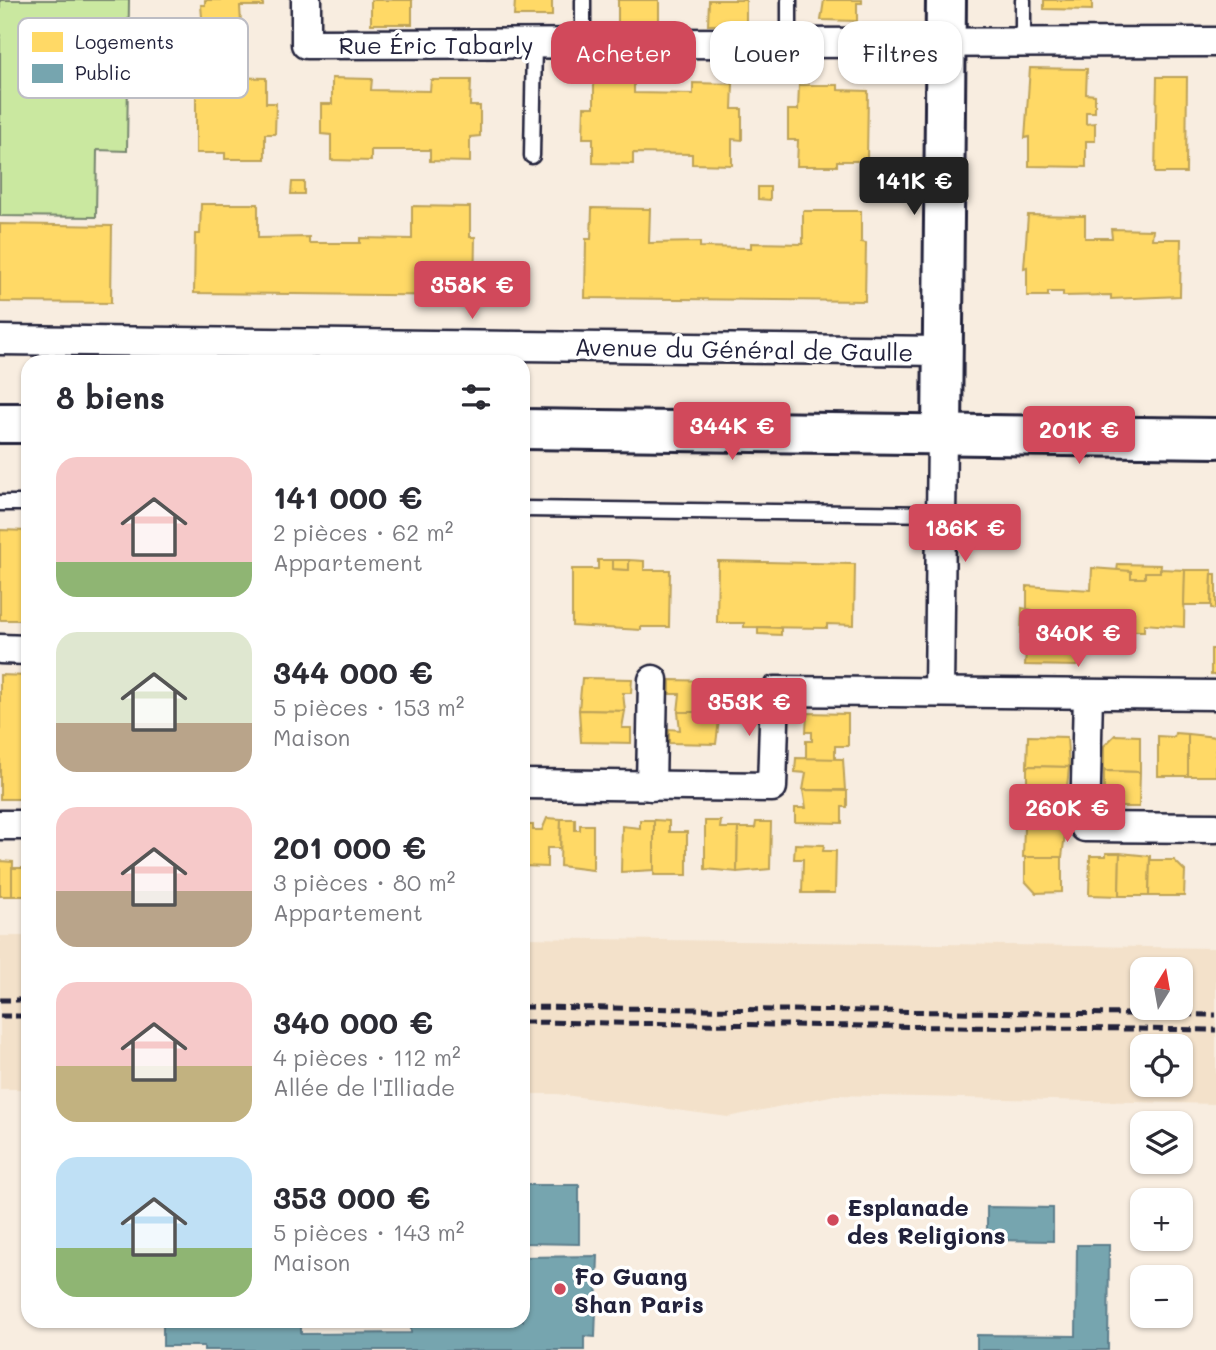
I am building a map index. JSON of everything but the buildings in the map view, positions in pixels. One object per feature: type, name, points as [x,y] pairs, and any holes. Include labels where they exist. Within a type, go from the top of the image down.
[{"type":"main road","points":[[946,0],[946,21]]},
{"type":"main road","points":[[942,435],[946,84]]},
{"type":"main road","points":[[0,423],[21,423]]},
{"type":"main road","points":[[530,429],[1216,438]]},
{"type":"street","name":"Rue Éric Tabarly","points":[[306,0],[306,44],[551,43]]},
{"type":"street","name":"Rue Éric Tabarly","points":[[962,41],[1216,42]]},
{"type":"street","name":"Avenue du Général de Gaulle","points":[[0,340],[943,351]]},
{"type":"street","points":[[939,692],[942,435]]},
{"type":"street","points":[[0,649],[21,650]]},
{"type":"street","points":[[651,786],[653,680]]},
{"type":"street","points":[[530,784],[772,788],[775,691],[1216,695]]},
{"type":"street","points":[[1087,694],[1085,827],[1216,828]]},
{"type":"street","points":[[0,825],[21,825]]},
{"type":"lane","points":[[583,0],[583,21]]},
{"type":"lane","points":[[789,0],[789,21]]},
{"type":"lane","points":[[1023,0],[1023,42]]},
{"type":"lane","points":[[532,156],[534,43]]},
{"type":"lane","points":[[0,503],[21,503]]},
{"type":"lane","points":[[530,509],[941,514]]},
{"type":"shaded area","points":[[0,936],[21,936],[21,1089],[0,1089]]},
{"type":"shaded area","points":[[530,938],[1216,948],[1216,1104],[835,1095],[728,1117],[557,1094],[530,1094]]},
{"type":"green space","points":[[0,0],[129,0],[129,18],[18,18],[18,98],[128,98],[127,151],[97,150],[96,217],[0,216]]},
{"type":"railway","points":[[0,1000],[21,1000]]},
{"type":"railway","points":[[530,1007],[1216,1015]]},
{"type":"railway","points":[[0,1016],[21,1016]]},
{"type":"railway","points":[[530,1022],[1216,1030]]},
{"type":"place","name":"Esplanade des Religions","points":[[833,1220]]},
{"type":"place","name":"Fo Guang Shan Paris","points":[[560,1289]]}]
